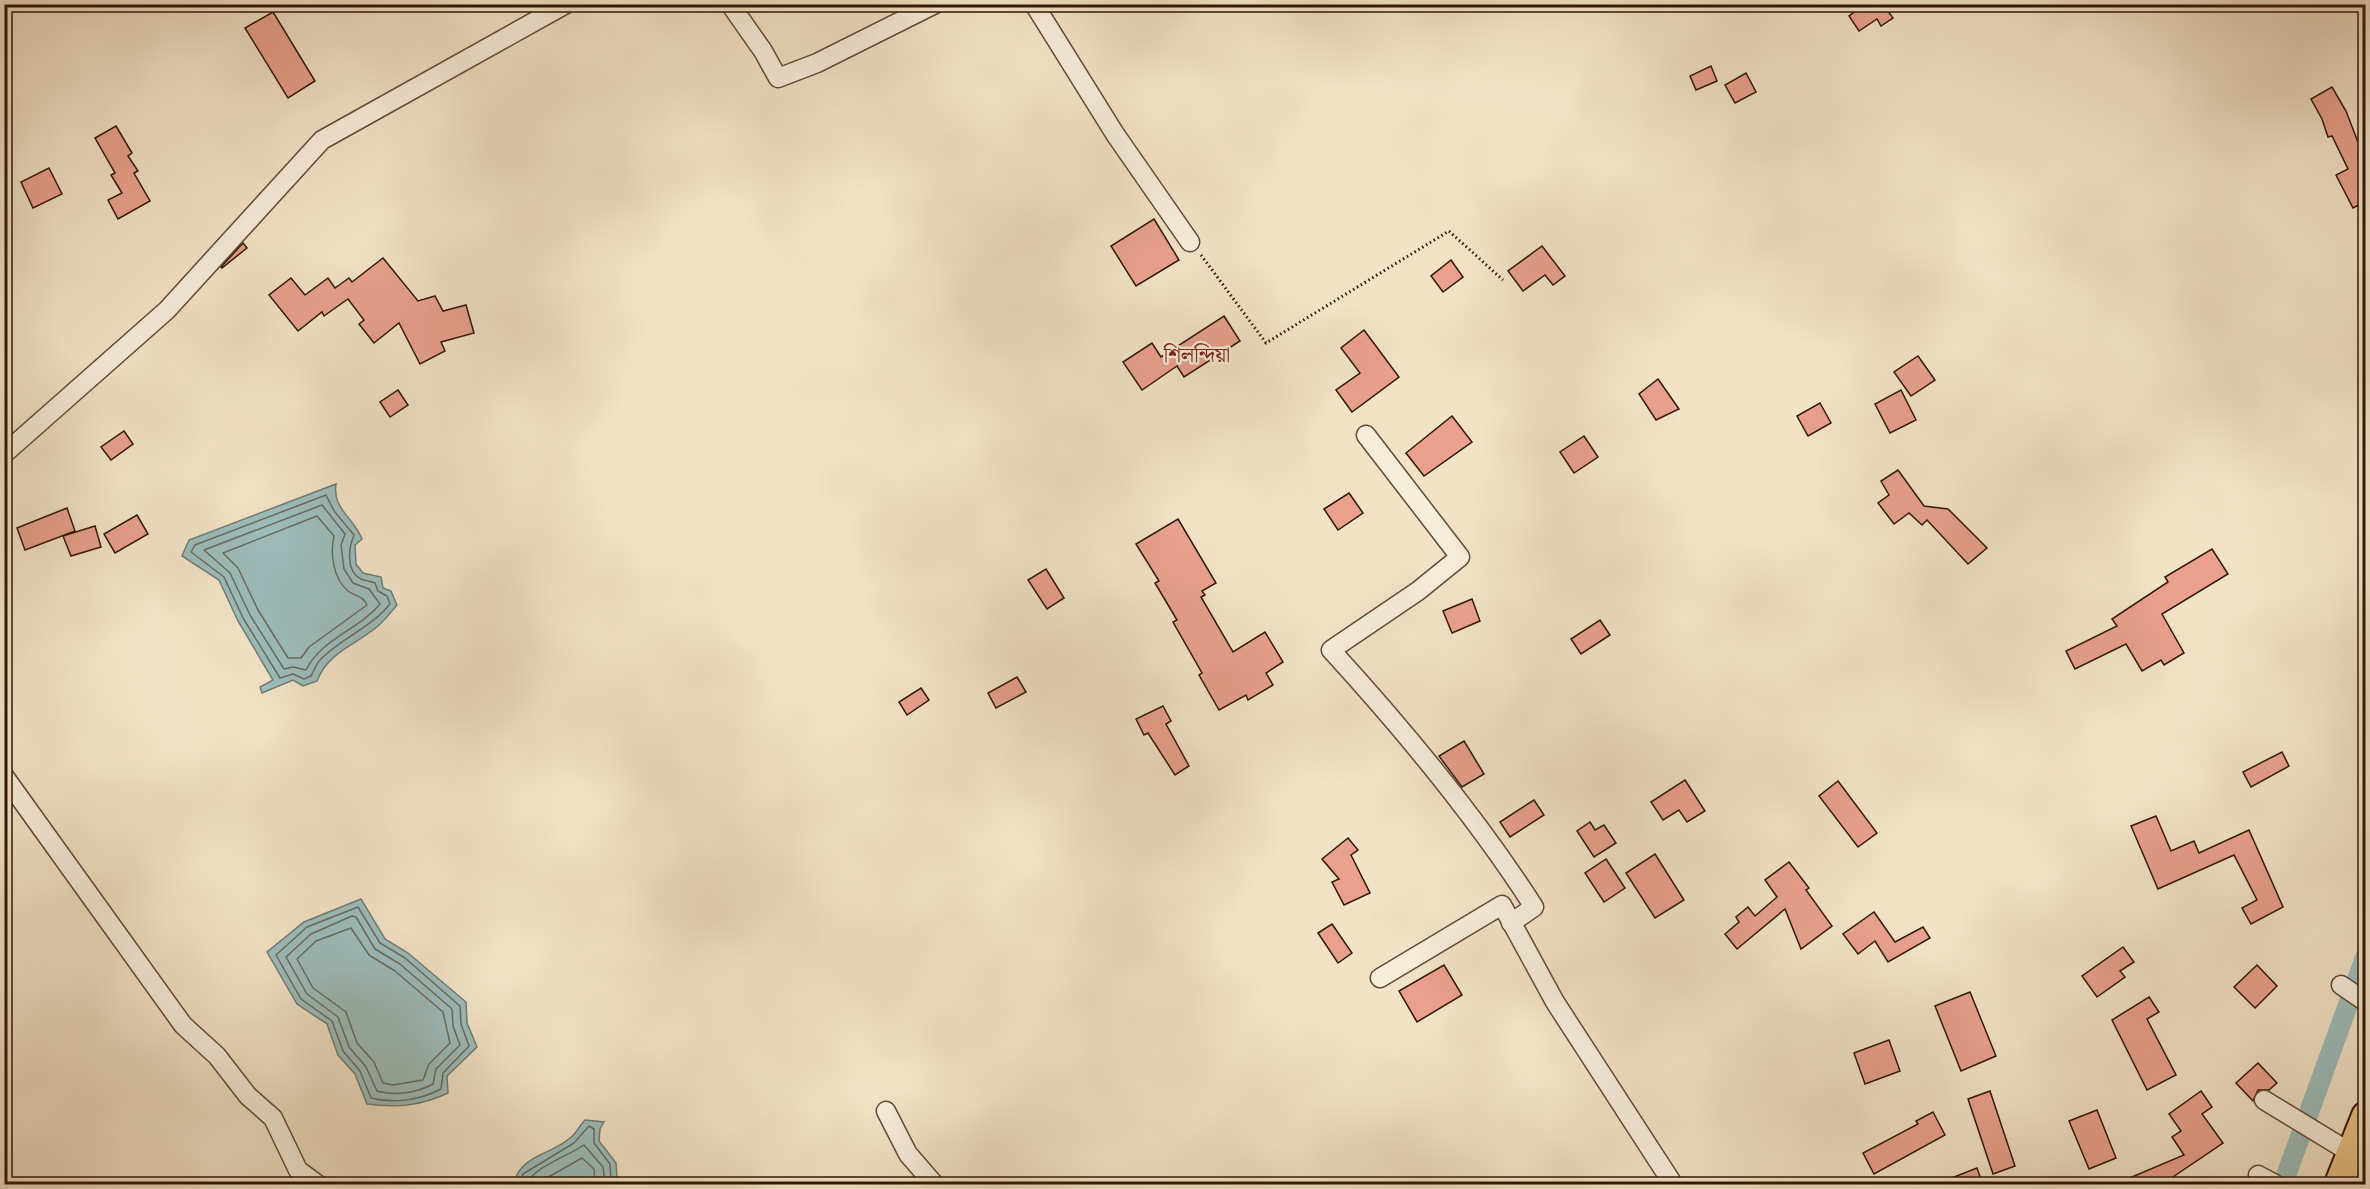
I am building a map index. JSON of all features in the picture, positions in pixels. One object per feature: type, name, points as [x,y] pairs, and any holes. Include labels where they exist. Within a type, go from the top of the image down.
[{"type":"main road","points":[[2339,1185],[2366,1116]]},
{"type":"street","points":[[4,454],[167,310],[322,140],[566,4]]},
{"type":"street","points":[[730,4],[763,51],[778,78],[817,63],[935,4]]},
{"type":"street","points":[[1034,4],[1115,134],[1190,242]]},
{"type":"street","points":[[1366,435],[1460,557],[1418,591],[1331,651],[1389,713],[1496,848],[1534,906],[1511,922]]},
{"type":"street","points":[[4,777],[183,1025],[217,1056],[248,1096],[273,1118],[298,1170],[317,1185]]},
{"type":"street","points":[[1380,978],[1503,905],[1555,1002],[1673,1185]]},
{"type":"street","points":[[2341,985],[2366,1002]]},
{"type":"street","points":[[2264,1100],[2319,1131],[2351,1153]]},
{"type":"street","points":[[885,1111],[908,1154],[934,1185]]},
{"type":"street","points":[[2258,1175],[2275,1185]]},
{"type":"path","points":[[1190,242],[1266,343],[1449,231],[1503,280]]},
{"type":"water","points":[[336,484],[340,507],[362,539],[355,545],[356,564],[363,573],[381,577],[383,588],[391,591],[397,605],[370,633],[335,656],[317,681],[303,686],[293,680],[262,693],[260,687],[273,680],[238,621],[219,580],[182,556],[189,540]]},
{"type":"water","points":[[361,899],[385,939],[408,953],[466,1002],[467,1023],[477,1047],[447,1076],[448,1093],[428,1101],[388,1106],[367,1104],[355,1074],[338,1055],[327,1024],[297,1004],[267,952],[304,922]]},
{"type":"water","points":[[585,1120],[604,1122],[600,1129],[599,1141],[616,1163],[617,1177],[631,1184],[513,1184],[517,1174],[529,1161],[562,1144]]},
{"type":"building","points":[[1865,4],[1897,4],[1888,11],[1893,18],[1881,26],[1877,19],[1859,31],[1849,16]]},
{"type":"building","points":[[273,12],[315,81],[288,98],[245,28]]},
{"type":"building","points":[[1711,66],[1717,81],[1696,90],[1690,76]]},
{"type":"building","points":[[1746,73],[1756,92],[1735,103],[1725,85]]},
{"type":"building","points":[[2332,87],[2346,111],[2363,155],[2358,157],[2366,171],[2366,201],[2353,208],[2336,175],[2348,169],[2332,136],[2328,137],[2322,119],[2311,99]]},
{"type":"building","points":[[116,126],[132,153],[128,156],[138,171],[134,173],[150,201],[118,219],[108,200],[122,193],[111,175],[115,173],[95,138]]},
{"type":"building","points":[[49,168],[62,194],[33,208],[21,182]]},
{"type":"building","points":[[1154,219],[1179,260],[1136,286],[1111,246]]},
{"type":"building","points":[[243,243],[247,248],[222,268],[221,267]]},
{"type":"building","points":[[1542,246],[1565,276],[1553,285],[1545,275],[1523,291],[1508,271]]},
{"type":"building","points":[[383,258],[418,301],[435,296],[443,311],[466,305],[474,333],[441,342],[445,351],[420,364],[399,323],[374,343],[359,324],[364,320],[348,299],[324,316],[322,312],[298,331],[269,295],[291,278],[305,295],[328,278],[335,288],[349,278],[352,282]]},
{"type":"building","points":[[1451,260],[1463,277],[1443,292],[1431,276]]},
{"type":"building","points":[[1224,316],[1240,341],[1184,377],[1177,366],[1142,390],[1123,362],[1152,343],[1161,357]]},
{"type":"building","points":[[1364,330],[1399,377],[1352,412],[1336,390],[1360,373],[1341,348]]},
{"type":"building","points":[[1918,356],[1935,380],[1911,396],[1894,372]]},
{"type":"building","points":[[1658,379],[1679,409],[1656,420],[1639,394]]},
{"type":"building","points":[[398,390],[408,405],[390,417],[380,402]]},
{"type":"building","points":[[1901,390],[1916,420],[1890,433],[1875,404]]},
{"type":"building","points":[[1820,403],[1831,423],[1808,436],[1797,416]]},
{"type":"building","points":[[1452,416],[1472,442],[1424,476],[1406,453]]},
{"type":"building","points":[[124,431],[133,444],[111,460],[101,447]]},
{"type":"building","points":[[1584,436],[1598,457],[1574,473],[1560,452]]},
{"type":"building","points":[[1898,470],[1924,506],[1948,509],[1987,548],[1968,564],[1927,520],[1922,525],[1909,513],[1894,524],[1878,503],[1889,495],[1881,481]]},
{"type":"building","points":[[1349,493],[1363,513],[1338,530],[1324,509]]},
{"type":"building","points":[[67,508],[75,531],[25,550],[17,528]]},
{"type":"building","points":[[137,515],[148,534],[115,553],[104,534]]},
{"type":"building","points":[[1178,519],[1216,583],[1202,591],[1205,595],[1201,597],[1233,652],[1265,632],[1283,662],[1266,673],[1273,685],[1248,700],[1246,695],[1219,710],[1199,675],[1202,673],[1173,622],[1177,620],[1155,583],[1159,581],[1136,544]]},
{"type":"building","points":[[95,526],[101,547],[71,556],[63,536]]},
{"type":"building","points":[[2212,549],[2228,574],[2162,614],[2184,653],[2164,665],[2161,660],[2142,671],[2126,644],[2075,669],[2066,651],[2117,626],[2112,619],[2168,582],[2165,577]]},
{"type":"building","points":[[1046,569],[1064,598],[1047,609],[1028,580]]},
{"type":"building","points":[[1472,599],[1480,621],[1452,633],[1443,611]]},
{"type":"building","points":[[1600,620],[1610,635],[1581,654],[1571,639]]},
{"type":"building","points":[[1017,677],[1026,692],[996,708],[988,693]]},
{"type":"building","points":[[921,688],[929,700],[907,715],[899,702]]},
{"type":"building","points":[[1163,706],[1171,721],[1166,724],[1189,766],[1175,775],[1148,733],[1144,735],[1136,719]]},
{"type":"building","points":[[1464,741],[1484,774],[1462,787],[1439,756]]},
{"type":"building","points":[[2282,752],[2289,766],[2251,787],[2243,772]]},
{"type":"building","points":[[1685,780],[1705,811],[1687,822],[1679,810],[1663,820],[1651,802]]},
{"type":"building","points":[[1838,781],[1877,833],[1858,847],[1819,796]]},
{"type":"building","points":[[1534,800],[1544,815],[1510,837],[1500,822]]},
{"type":"building","points":[[2156,816],[2171,851],[2194,841],[2199,853],[2249,830],[2283,907],[2251,924],[2242,908],[2257,900],[2234,855],[2158,889],[2131,826]]},
{"type":"building","points":[[1590,822],[1595,830],[1604,825],[1616,843],[1594,857],[1577,831]]},
{"type":"building","points":[[1348,838],[1358,850],[1351,855],[1370,893],[1344,905],[1332,882],[1339,879],[1322,859]]},
{"type":"building","points":[[1655,854],[1684,900],[1655,918],[1626,873]]},
{"type":"building","points":[[1606,859],[1625,888],[1604,902],[1585,873]]},
{"type":"building","points":[[1789,862],[1809,888],[1806,890],[1832,926],[1801,949],[1785,909],[1737,949],[1725,934],[1739,922],[1736,917],[1748,907],[1755,916],[1777,897],[1765,880]]},
{"type":"building","points":[[1874,912],[1895,942],[1923,927],[1930,938],[1888,962],[1875,941],[1858,954],[1843,934]]},
{"type":"building","points":[[1332,924],[1352,953],[1338,963],[1318,933]]},
{"type":"building","points":[[2123,947],[2134,962],[2120,971],[2125,977],[2097,997],[2082,976]]},
{"type":"building","points":[[1444,965],[1462,995],[1417,1022],[1399,991]]},
{"type":"building","points":[[2257,965],[2277,986],[2255,1008],[2234,987]]},
{"type":"building","points":[[1970,992],[1996,1056],[1961,1071],[1935,1006]]},
{"type":"building","points":[[2149,997],[2159,1012],[2147,1019],[2176,1075],[2147,1090],[2112,1020]]},
{"type":"building","points":[[1889,1040],[1900,1071],[1865,1084],[1854,1053]]},
{"type":"building","points":[[2258,1063],[2277,1083],[2269,1090],[2258,1090],[2253,1101],[2236,1083]]},
{"type":"building","points":[[1990,1091],[2015,1166],[1993,1174],[1968,1099]]},
{"type":"building","points":[[2201,1091],[2212,1107],[2202,1114],[2223,1143],[2170,1179],[2172,1185],[2113,1185],[2184,1155],[2172,1137],[2181,1131],[2169,1114]]},
{"type":"building","points":[[2097,1110],[2116,1158],[2089,1169],[2069,1121]]},
{"type":"building","points":[[1933,1112],[1945,1135],[1874,1174],[1863,1153],[1918,1124],[1916,1121]]},
{"type":"building","points":[[1977,1168],[1983,1185],[1936,1184]]},
{"type":"waterway","points":[[2283,1184],[2366,955]]},
{"type":"district","name":"শিলন্দিয়া","points":[[1197,356]]}]
